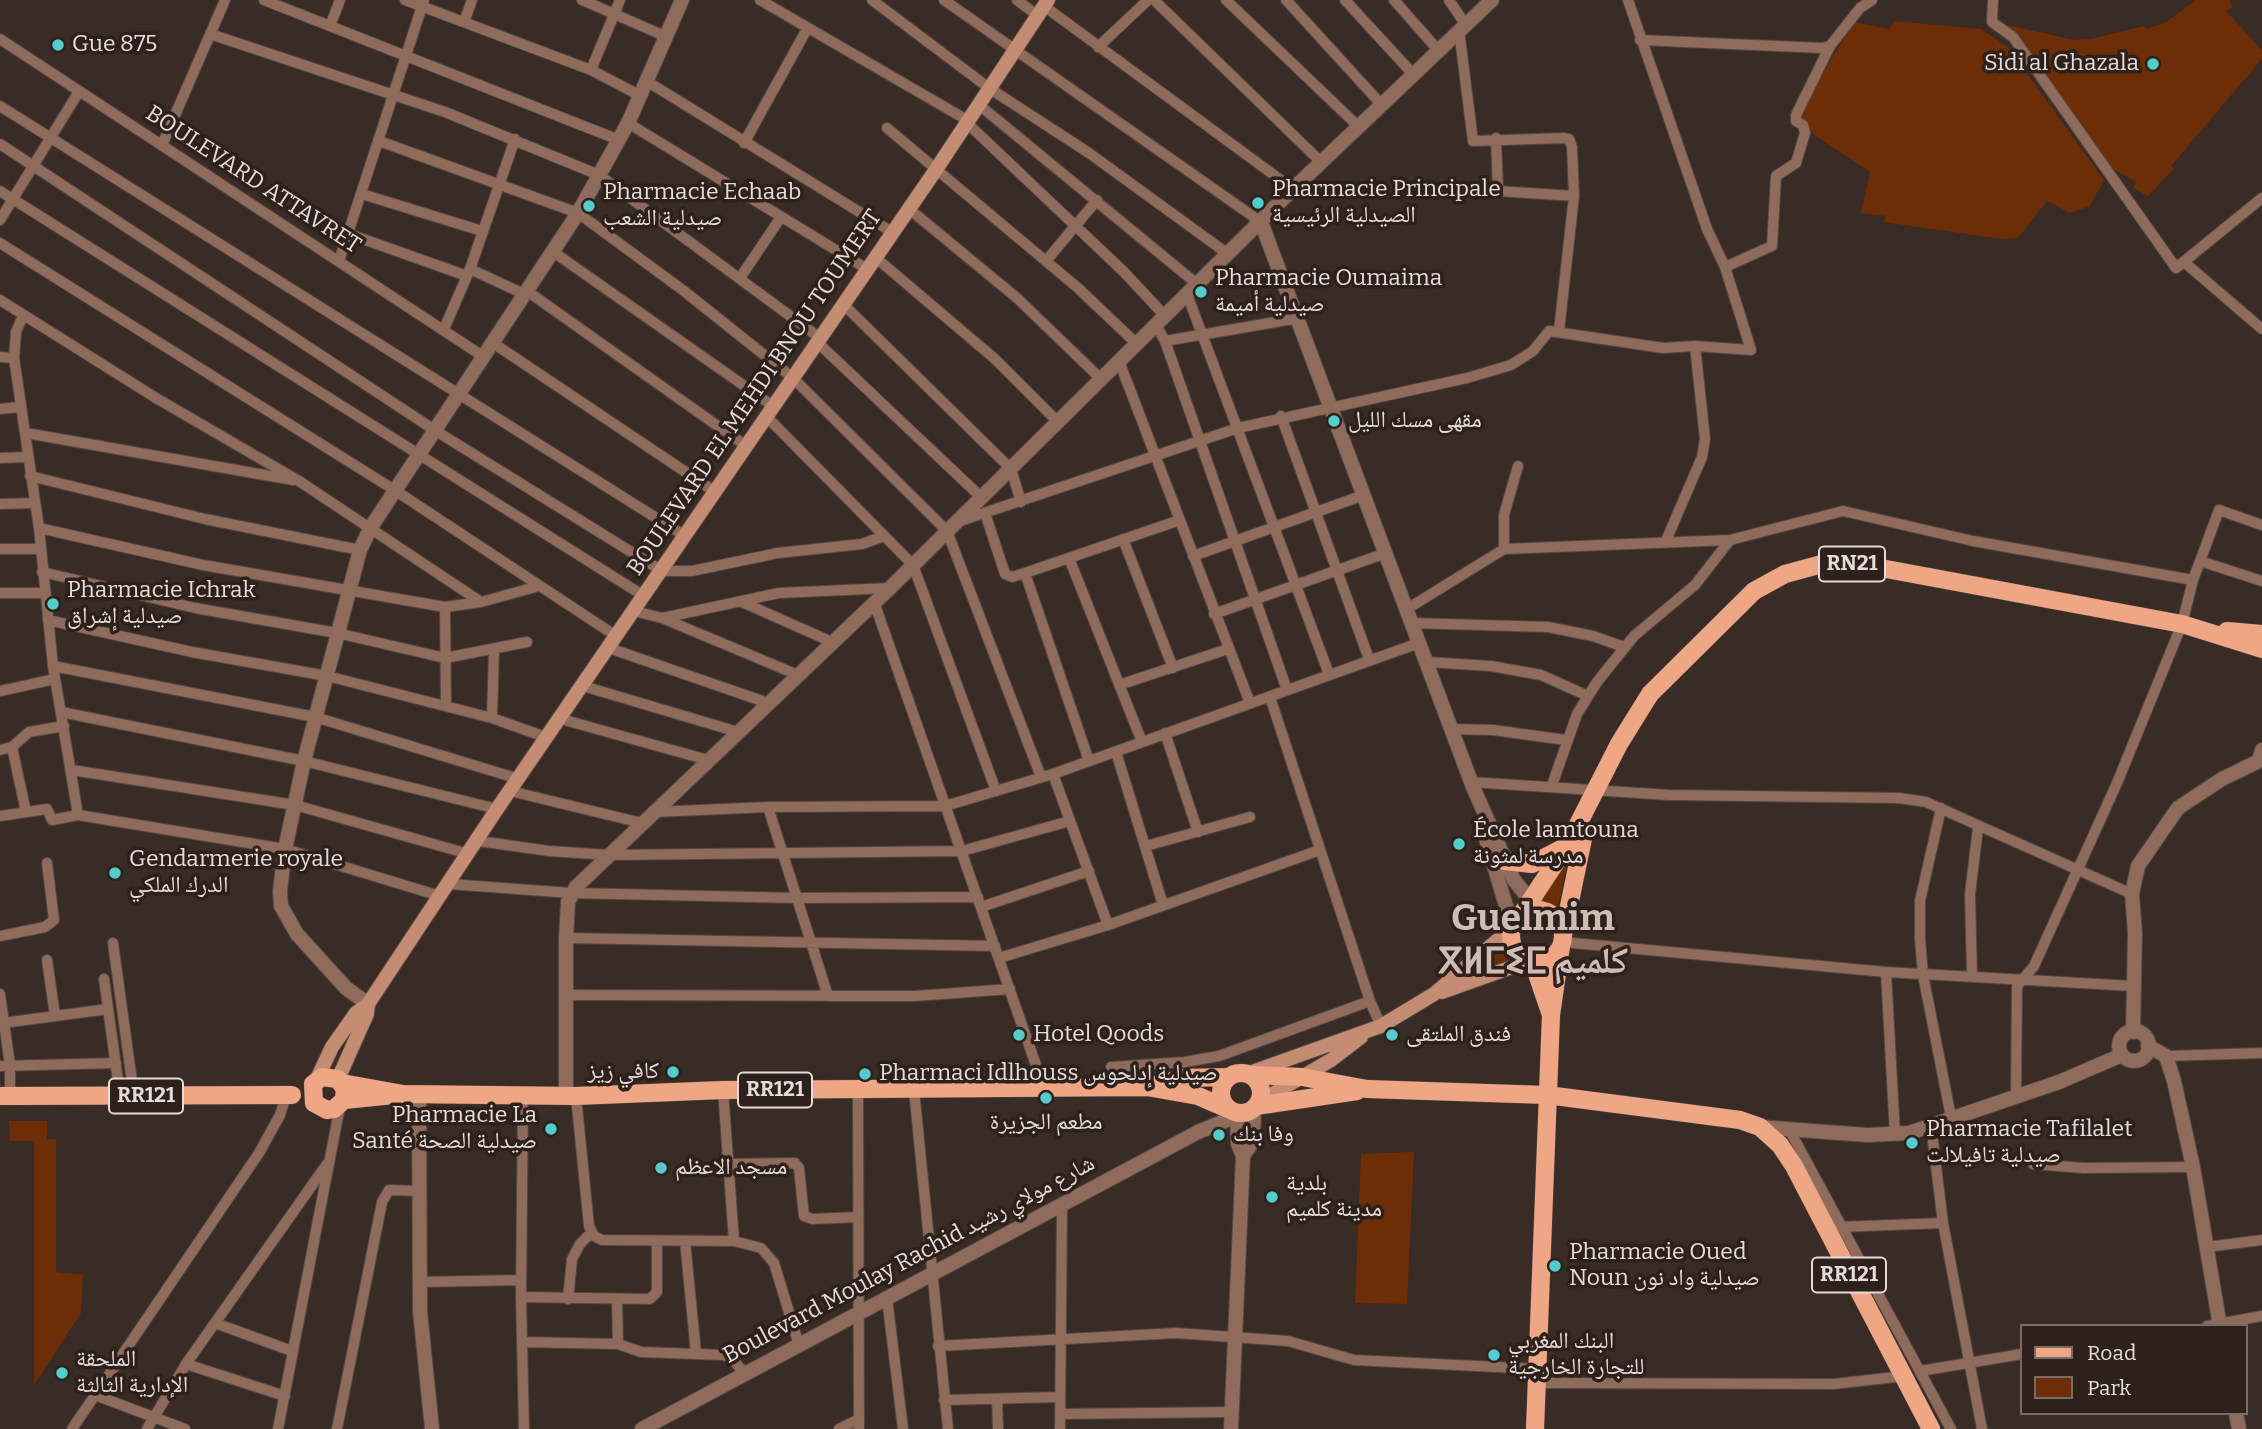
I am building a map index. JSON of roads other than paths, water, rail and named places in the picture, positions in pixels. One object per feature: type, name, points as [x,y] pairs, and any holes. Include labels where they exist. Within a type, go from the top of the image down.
[{"type":"main road","name":"BOULEVARD EL MEHDI BNOU TOUMERT","points":[[368,1004],[497,809],[935,171],[1043,7]]},
{"type":"main road","name":"RN21","points":[[1551,1015],[1531,961],[1520,956],[1512,944],[1516,923],[1568,844],[1638,712],[1676,665],[1754,591],[1802,567],[1822,564],[1870,566],[2182,624],[2262,649]]},
{"type":"main road","name":"RN21","points":[[2213,632],[2262,634]]},
{"type":"main road","name":"RN21","points":[[1535,1429],[1551,1015],[1579,851],[1596,792]]},
{"type":"main road","points":[[1504,861],[1532,864],[1568,844]]},
{"type":"main road","points":[[1239,1107],[1260,1087],[1249,1074],[1363,1035],[1381,1026],[1434,994],[1516,923],[1535,911],[1548,913],[1558,922],[1562,941],[1550,959],[1531,961],[1434,994]]},
{"type":"main road","points":[[317,1105],[315,1082],[332,1047],[356,1013],[368,1004]]},
{"type":"main road","points":[[341,1092],[368,1004]]},
{"type":"main road","points":[[1239,1107],[1302,1077],[1341,1053],[1363,1035]]},
{"type":"main road","name":"RR121","points":[[1147,1087],[1185,1078],[1228,1077],[1237,1073],[1302,1077],[1367,1088],[1547,1095],[1727,1118],[1760,1127],[1771,1134],[1788,1157],[1834,1228],[1912,1373],[1931,1429]]},
{"type":"main road","name":"RR121","points":[[289,1096],[328,1076],[341,1092],[523,1096],[723,1090],[1147,1087],[1239,1107],[1367,1088]]},
{"type":"main road","points":[[1228,1077],[1221,1087],[1239,1107]]},
{"type":"main road","name":"RR121","points":[[5,1096],[289,1096],[327,1110],[341,1092]]},
{"type":"street","points":[[162,145],[225,0]]},
{"type":"street","points":[[264,0],[619,140]]},
{"type":"street","points":[[330,26],[340,0]]},
{"type":"street","points":[[405,0],[423,3],[464,22],[645,89],[744,143],[892,232]]},
{"type":"street","points":[[464,22],[472,0]]},
{"type":"street","points":[[582,0],[667,37]]},
{"type":"street","points":[[591,70],[620,0]]},
{"type":"street","points":[[368,1004],[334,976],[297,934],[284,915],[280,891],[285,849],[304,761],[347,590],[371,527],[578,213],[645,89],[682,0]]},
{"type":"street","points":[[760,0],[967,121],[1074,225],[1161,320],[1165,341],[1199,441],[1287,690]]},
{"type":"street","points":[[872,0],[989,88],[1089,153],[1227,254]]},
{"type":"street","points":[[944,0],[1261,222],[1472,784],[1514,880],[1530,900],[1548,913]]},
{"type":"street","points":[[1017,0],[1043,7],[1293,189]]},
{"type":"street","points":[[1098,47],[1148,0]]},
{"type":"street","points":[[1154,0],[1321,162]]},
{"type":"street","points":[[1227,0],[1358,126]]},
{"type":"street","points":[[1286,0],[1381,104]]},
{"type":"street","points":[[1345,0],[1413,74]]},
{"type":"street","points":[[1394,0],[1438,50]]},
{"type":"street","points":[[1449,0],[1462,27],[1473,141],[1496,138],[1569,139],[1574,196],[1559,331]]},
{"type":"street","points":[[799,1345],[769,1254],[761,1248],[734,1241],[602,1240],[592,1232],[571,1096],[566,995],[566,937],[570,893],[890,588],[1293,189],[1492,0]]},
{"type":"street","points":[[952,526],[1238,428],[1511,365],[1533,351],[1544,333],[1559,331],[1663,348],[1695,346],[1751,350],[1725,267],[1707,229],[1628,0]]},
{"type":"street","points":[[1725,267],[1772,246],[1776,176],[1796,163],[1805,132],[1803,125],[1796,121],[1796,115],[1830,46],[1860,8],[1872,0]]},
{"type":"street","points":[[1993,0],[1992,22],[2013,37],[2176,268],[2262,198]]},
{"type":"street","points":[[339,261],[423,3]]},
{"type":"street","points":[[744,143],[807,29]]},
{"type":"street","points":[[210,34],[392,93],[515,139],[599,175],[740,278],[818,340],[982,498]]},
{"type":"street","name":"BOULEVARD ATTAVRET","points":[[0,39],[78,93],[162,145],[484,357]]},
{"type":"street","points":[[1640,40],[1830,46]]},
{"type":"street","points":[[0,220],[78,93]]},
{"type":"street","points":[[978,104],[1097,200],[1192,289],[1203,335],[1329,674]]},
{"type":"street","points":[[0,106],[685,536]]},
{"type":"street","points":[[628,123],[781,217],[871,263],[995,359],[1058,422]]},
{"type":"street","points":[[887,128],[935,171],[1046,261],[1137,344]]},
{"type":"street","points":[[1496,138],[1498,191],[1502,194],[1574,196]]},
{"type":"street","points":[[444,329],[468,273],[515,139]]},
{"type":"street","points":[[379,141],[578,213],[684,291],[793,378],[952,526],[1041,777]]},
{"type":"street","points":[[0,144],[436,430],[662,571],[692,571],[778,553],[850,546],[884,536]]},
{"type":"street","points":[[0,191],[644,596]]},
{"type":"street","points":[[362,194],[482,231]]},
{"type":"street","points":[[1046,261],[1097,200]]},
{"type":"street","points":[[908,208],[1017,298],[1101,379]]},
{"type":"street","points":[[740,278],[781,217]]},
{"type":"street","points":[[349,234],[526,293],[746,446]]},
{"type":"street","points":[[0,243],[396,491],[539,586],[613,642],[768,703]]},
{"type":"street","points":[[552,251],[769,411],[913,565],[996,791]]},
{"type":"street","points":[[2184,262],[2262,329]]},
{"type":"street","points":[[0,300],[299,481],[481,602]]},
{"type":"street","points":[[842,303],[1011,469],[1021,502]]},
{"type":"street","points":[[23,316],[16,332],[14,358],[26,433],[33,503],[39,528],[39,549],[53,666],[78,815]]},
{"type":"street","points":[[1165,341],[1299,318]]},
{"type":"street","points":[[493,344],[715,491]]},
{"type":"street","points":[[1665,543],[1702,457],[1705,422],[1695,346]]},
{"type":"street","points":[[0,357],[14,358]]},
{"type":"street","points":[[1119,361],[1250,704]]},
{"type":"street","points":[[0,409],[20,407]]},
{"type":"street","points":[[1281,416],[1369,659]]},
{"type":"street","points":[[26,433],[299,481]]},
{"type":"street","points":[[0,458],[28,457]]},
{"type":"street","points":[[1503,549],[1504,515],[1518,466]]},
{"type":"street","points":[[30,476],[205,519],[360,550]]},
{"type":"street","points":[[1193,556],[1234,539],[1364,495]]},
{"type":"street","points":[[0,504],[33,503]]},
{"type":"street","points":[[2016,1095],[2017,990],[2021,979],[2034,966],[2182,624],[2193,580],[2219,510],[2262,525]]},
{"type":"street","points":[[1409,616],[1503,549],[1730,540],[1843,511],[1973,541],[2193,580]]},
{"type":"street","points":[[985,513],[1005,575],[1012,577],[1180,520]]},
{"type":"street","points":[[39,528],[203,565],[445,607],[481,602],[539,586]]},
{"type":"street","points":[[1124,539],[1173,668]]},
{"type":"street","points":[[1552,785],[1566,740],[1588,696],[1624,648],[1647,623],[1680,600],[1730,540]]},
{"type":"street","points":[[0,549],[39,549]]},
{"type":"street","points":[[1214,614],[1337,568],[1386,554]]},
{"type":"street","points":[[1069,558],[1142,742]]},
{"type":"street","points":[[2200,561],[2262,581]]},
{"type":"street","points":[[42,572],[195,608],[337,633],[444,657],[527,642]]},
{"type":"street","points":[[1025,573],[1089,761]]},
{"type":"street","points":[[662,618],[790,591],[890,588]]},
{"type":"street","points":[[0,593],[44,593]]},
{"type":"street","points":[[742,602],[832,642]]},
{"type":"street","points":[[874,603],[1044,1088]]},
{"type":"street","points":[[445,607],[446,706]]},
{"type":"street","points":[[634,611],[662,618],[798,675]]},
{"type":"street","points":[[1409,616],[1548,627],[1593,636],[1624,648]]},
{"type":"street","points":[[48,620],[192,652],[327,676],[492,718],[548,738]]},
{"type":"street","points":[[654,812],[768,807],[945,806],[1053,774],[1419,643]]},
{"type":"street","points":[[1119,685],[1228,649]]},
{"type":"street","points":[[492,718],[494,650]]},
{"type":"street","points":[[1427,662],[1491,666],[1541,674],[1588,696]]},
{"type":"street","points":[[53,666],[315,718],[519,779]]},
{"type":"street","points":[[0,688],[55,679]]},
{"type":"street","points":[[583,686],[738,732]]},
{"type":"street","points":[[1270,697],[1370,1001],[1381,1026]]},
{"type":"street","points":[[61,712],[304,761],[497,809]]},
{"type":"street","points":[[561,719],[708,760]]},
{"type":"street","points":[[0,750],[12,747],[29,732],[64,726]]},
{"type":"street","points":[[1451,729],[1493,730],[1566,740]]},
{"type":"street","points":[[1165,733],[1198,832]]},
{"type":"street","points":[[12,747],[26,812]]},
{"type":"street","points":[[1116,752],[1163,905]]},
{"type":"street","points":[[2133,1032],[2132,894],[2138,866],[2178,808],[2222,779],[2261,758]]},
{"type":"street","points":[[72,771],[295,804],[469,854]]},
{"type":"street","points":[[1053,774],[1108,925]]},
{"type":"street","points":[[1472,784],[1552,785],[1596,792],[1669,795],[1899,798],[1941,808],[1978,828],[2132,894]]},
{"type":"street","points":[[1472,784],[1499,883],[1516,923]]},
{"type":"street","points":[[510,792],[642,823]]},
{"type":"street","points":[[768,807],[828,996]]},
{"type":"street","points":[[1941,808],[1920,901],[1923,975],[1951,1117]]},
{"type":"street","points":[[0,816],[47,809],[52,820],[78,815],[285,849],[440,896]]},
{"type":"street","points":[[1146,846],[1250,817]]},
{"type":"street","points":[[478,841],[549,851],[609,855],[962,851],[1070,821]]},
{"type":"street","points":[[1972,976],[1970,894],[1978,828]]},
{"type":"street","points":[[999,958],[1108,925],[1320,850]]},
{"type":"street","points":[[0,936],[48,926],[54,920],[47,863]]},
{"type":"street","points":[[449,884],[570,893],[979,902],[1089,872]]},
{"type":"street","points":[[566,937],[995,946]]},
{"type":"street","points":[[1562,941],[1923,975],[2133,986]]},
{"type":"street","points":[[113,943],[127,1096]]},
{"type":"street","points":[[47,960],[55,1015]]},
{"type":"street","points":[[1886,972],[1895,1135]]},
{"type":"street","points":[[104,979],[116,1063],[127,1096]]},
{"type":"street","points":[[566,995],[915,996],[1010,989]]},
{"type":"street","points":[[0,994],[5,1096]]},
{"type":"street","points":[[1111,1067],[1185,1062],[1219,1056],[1370,1001]]},
{"type":"street","points":[[2,1016],[55,1015],[108,1009]]},
{"type":"street","points":[[2133,1032],[2145,1037],[2148,1046],[2146,1055],[2138,1060],[2129,1060],[2122,1055],[2120,1040],[2133,1032]]},
{"type":"street","points":[[2148,1046],[2166,1056],[2186,1053],[2262,1053]]},
{"type":"street","points":[[1760,1127],[1790,1131],[1895,1135],[2059,1083],[2122,1055]]},
{"type":"street","points":[[2166,1056],[2193,1167],[2207,1247],[2216,1324]]},
{"type":"street","points":[[5,1066],[116,1063]]},
{"type":"street","points":[[839,1429],[859,1424],[858,1089]]},
{"type":"street","points":[[723,1090],[734,1241]]},
{"type":"street","points":[[914,1090],[948,1429]]},
{"type":"street","points":[[278,1429],[341,1092]]},
{"type":"street","points":[[411,1094],[418,1191],[420,1282],[432,1429]]},
{"type":"street","points":[[72,1429],[259,1153],[289,1096]]},
{"type":"street","points":[[523,1096],[521,1297],[524,1429]]},
{"type":"street","points":[[317,1105],[334,1131]]},
{"type":"street","points":[[1237,1139],[1239,1107]]},
{"type":"street","points":[[1239,1107],[1253,1141],[1243,1156]]},
{"type":"street","name":"Boulevard Moulay Rachid شارع مولاي رشيد","points":[[1198,1132],[1218,1124],[1239,1107]]},
{"type":"street","name":"Boulevard Moulay Rachid شارع مولاي رشيد","points":[[642,1429],[1198,1132],[1239,1107]]},
{"type":"street","points":[[1218,1124],[1232,1131],[1243,1156],[1231,1429]]},
{"type":"street","points":[[1931,1125],[1943,1223],[1972,1364],[1982,1429]]},
{"type":"street","points":[[1790,1131],[1834,1228],[1943,1223]]},
{"type":"street","points":[[147,1429],[186,1364],[330,1159]]},
{"type":"street","points":[[728,1164],[795,1163],[799,1168],[804,1216],[812,1219],[858,1217]]},
{"type":"street","points":[[2033,1164],[2084,1168],[2193,1167]]},
{"type":"street","points":[[337,1429],[383,1202],[389,1191],[418,1191]]},
{"type":"street","points":[[1060,1429],[1062,1205]]},
{"type":"street","points":[[568,1299],[572,1259],[580,1244],[592,1232]]},
{"type":"street","points":[[2207,1247],[2262,1240]]},
{"type":"street","points":[[521,1297],[643,1300],[655,1295],[657,1241]]},
{"type":"street","points":[[685,1241],[696,1353]]},
{"type":"street","points":[[420,1282],[521,1280]]},
{"type":"street","points":[[887,1298],[903,1429]]},
{"type":"street","points":[[617,1300],[618,1344]]},
{"type":"street","points":[[2221,1324],[2262,1316]]},
{"type":"street","points":[[215,1323],[292,1351]]},
{"type":"street","points":[[938,1346],[1163,1334],[1288,1341],[1354,1360],[1538,1376],[1835,1384],[2021,1354]]},
{"type":"street","points":[[522,1342],[618,1344],[641,1352],[696,1353],[730,1358],[744,1374]]},
{"type":"street","points":[[186,1364],[285,1396]]},
{"type":"street","points":[[1912,1373],[1951,1429]]},
{"type":"street","points":[[95,1395],[185,1429]]},
{"type":"street","points":[[944,1400],[1060,1397]]},
{"type":"street","points":[[997,1399],[998,1429]]},
{"type":"street","points":[[1060,1414],[1231,1412]]},
{"type":"place","name":"Gue 875","points":[[58,45]]},
{"type":"place","name":"Sidi al Ghazala","points":[[2153,64]]},
{"type":"place","name":"Pharmacie Principale الصيدلية الرئيسية","points":[[1258,203]]},
{"type":"place","name":"Pharmacie Echaab صيدلية الشعب","points":[[589,206]]},
{"type":"place","name":"Pharmacie Oumaima صيدلية أميمة","points":[[1201,292]]},
{"type":"place","name":"مقهى مسك الليل","points":[[1334,421]]},
{"type":"place","name":"Pharmacie Ichrak صيدلية إشراق","points":[[53,604]]},
{"type":"place","name":"École lamtouna مدرسة لمثونة","points":[[1459,844]]},
{"type":"place","name":"Gendarmerie royale الدرك الملكي","points":[[115,873]]},
{"type":"place","name":"Hotel Qoods","points":[[1019,1035]]},
{"type":"place","name":"فندق الملتقى","points":[[1392,1035]]},
{"type":"place","name":"كافي زيز","points":[[673,1072]]},
{"type":"place","name":"Pharmaci Idlhouss صيدلية إدلحوس","points":[[865,1074]]},
{"type":"place","name":"مطعم الجزيرة","points":[[1046,1098]]},
{"type":"place","name":"Pharmacie La Santé صيدلية الصحة","points":[[551,1129]]},
{"type":"place","name":"وفا بنك","points":[[1219,1135]]},
{"type":"place","name":"Pharmacie Tafilalet صيدلية تافيلالت","points":[[1912,1143]]},
{"type":"place","name":"مسجد الاعظم","points":[[661,1168]]},
{"type":"place","name":"بلدية مدينة كلميم","points":[[1272,1197]]},
{"type":"place","name":"Pharmacie Oued Noun صيدلية واد نون","points":[[1555,1266]]},
{"type":"place","name":"البنك المغربي للتجارة الخارجية","points":[[1494,1355]]},
{"type":"place","name":"الملحقة الإدارية الثالثة","points":[[62,1373]]},
{"type":"district","name":"Guelmim ⴳⵍⵎⵉⵎ كلميم","points":[[1533,942]]}]
